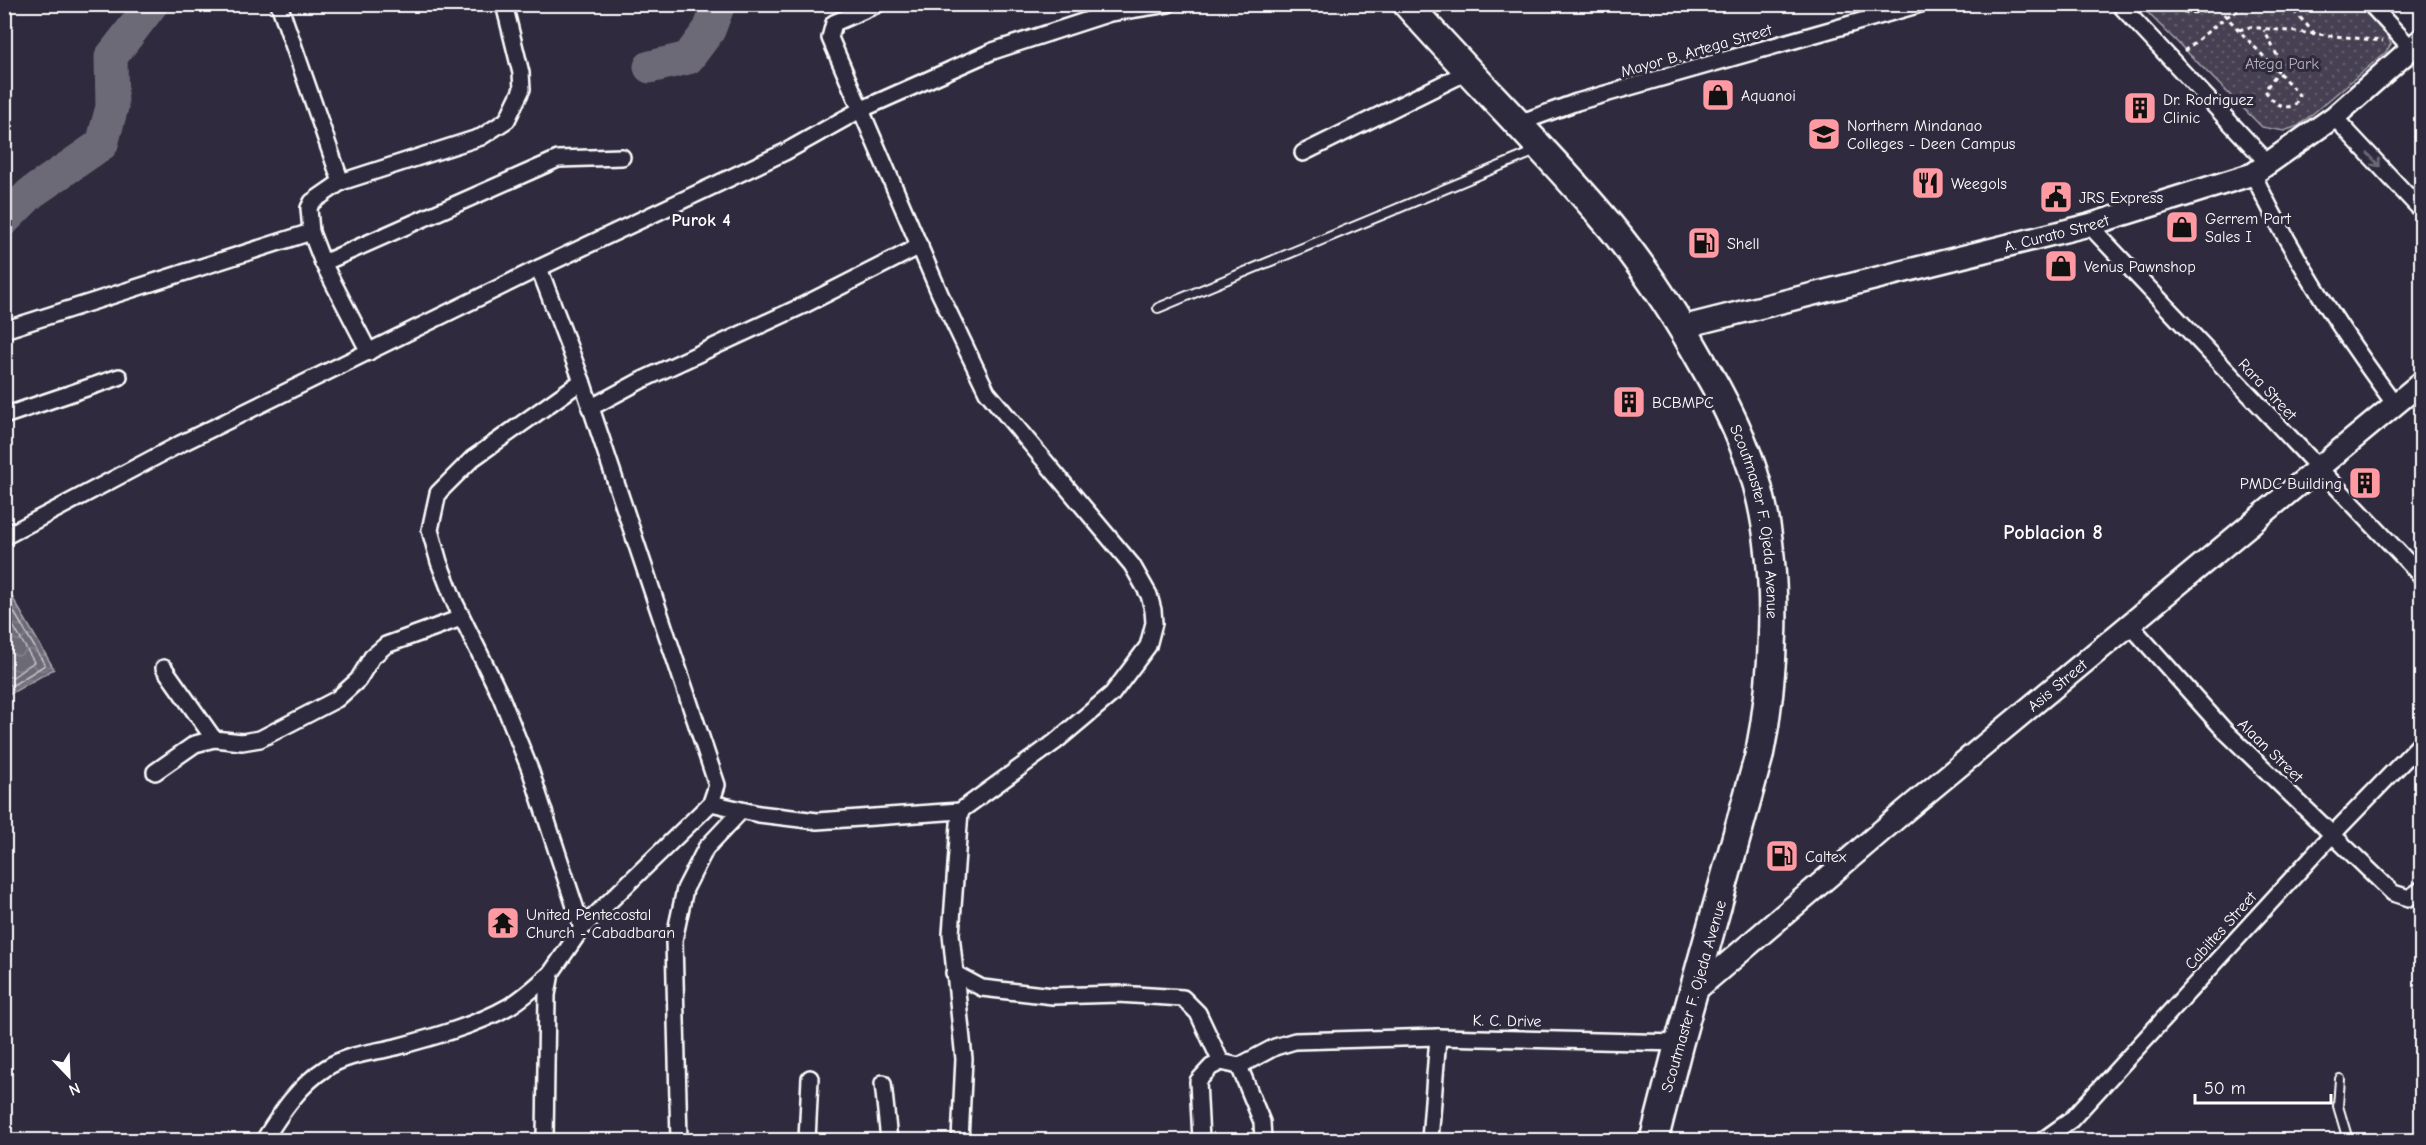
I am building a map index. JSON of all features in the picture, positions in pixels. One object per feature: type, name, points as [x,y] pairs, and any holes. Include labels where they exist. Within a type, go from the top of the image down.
[{"type":"highway","name":"Scoutmaster F. Ojeda Avenue","points":[[1407,4],[1467,72],[1595,208],[1682,327],[1732,416],[1761,498],[1772,558],[1769,709],[1760,756],[1695,991],[1678,1043],[1654,1140]]},
{"type":"main road","name":"A. Curato Street","points":[[1682,327],[2089,225],[2260,168],[2334,117],[2416,44]]},
{"type":"main road","name":"Asis Street","points":[[1695,991],[1905,812],[2421,382]]},
{"type":"street","points":[[279,4],[341,182]]},
{"type":"street","points":[[369,352],[323,263],[311,232],[309,208],[312,202],[341,182],[481,137],[507,120],[522,89],[521,73],[504,4]]},
{"type":"street","points":[[711,803],[741,811],[817,821],[960,811],[1055,742],[1112,694],[1148,646],[1154,623],[1149,595],[1132,565],[987,392],[920,246],[830,38],[834,23],[878,4]]},
{"type":"street","points":[[4,537],[180,444],[539,268],[785,152],[860,110],[993,51],[1110,13],[1168,4]]},
{"type":"street","name":"Mayor B. Artega Street","points":[[1516,124],[1577,102],[1921,4]]},
{"type":"street","points":[[2119,4],[2260,168],[2277,224],[2350,344],[2394,403]]},
{"type":"street","points":[[2370,4],[2416,44]]},
{"type":"street","points":[[1303,153],[1467,72]]},
{"type":"street","points":[[2334,117],[2421,210]]},
{"type":"street","points":[[323,263],[558,159],[622,158]]},
{"type":"street","name":"Rara Street","points":[[2089,225],[2421,577]]},
{"type":"street","points":[[4,330],[311,232]]},
{"type":"street","points":[[590,408],[642,380],[802,306],[920,246]]},
{"type":"street","points":[[264,1140],[279,1116],[306,1083],[344,1057],[394,1048],[487,1016],[526,995],[551,973],[582,928],[711,803],[717,785],[582,381],[539,268]]},
{"type":"street","points":[[4,416],[119,377]]},
{"type":"street","points":[[582,381],[472,459],[438,493],[430,530],[439,562],[461,618],[501,697],[531,772],[582,928]]},
{"type":"street","points":[[154,772],[195,744],[214,739],[255,742],[338,699],[358,680],[372,657],[386,645],[461,618]]},
{"type":"street","name":"Alaan Street","points":[[2131,626],[2225,731],[2393,893],[2409,898],[2421,889]]},
{"type":"street","points":[[164,668],[214,739]]},
{"type":"street","name":"Cabiltes Street","points":[[2043,1140],[2071,1120],[2332,835],[2421,742]]},
{"type":"street","points":[[679,1140],[674,940],[685,889],[706,848],[741,811]]},
{"type":"street","points":[[960,811],[951,934],[964,1059],[960,1140]]},
{"type":"street","points":[[545,1140],[547,995],[551,973]]},
{"type":"street","points":[[954,973],[982,988],[1006,991],[1053,996],[1118,994],[1183,998],[1198,1013],[1221,1062]]},
{"type":"street","points":[[1430,1140],[1438,1037]]},
{"type":"street","name":"K. C. Drive","points":[[1239,1066],[1275,1047],[1295,1041],[1438,1037],[1678,1043]]},
{"type":"street","points":[[1201,1140],[1198,1081],[1211,1067],[1221,1062],[1239,1066],[1262,1122],[1263,1140]]},
{"type":"street","points":[[807,1140],[810,1078]]},
{"type":"street","points":[[883,1083],[889,1140]]},
{"type":"lane","points":[[1158,308],[1540,149]]},
{"type":"lane","points":[[2340,1079],[2338,1106],[2348,1140]]},
{"type":"path","points":[[2167,4],[2173,9],[2189,13],[2219,6],[2226,17],[2277,73],[2299,95],[2295,105],[2290,108],[2283,107],[2269,98],[2265,90],[2277,73],[2280,61],[2277,51],[2264,30]]},
{"type":"path","points":[[2171,62],[2226,17],[2251,4]]},
{"type":"path","points":[[2288,4],[2316,35]]},
{"type":"path","points":[[2238,30],[2250,27],[2416,44]]},
{"type":"green space","name":"Atega Park","points":[[2140,5],[2359,5],[2387,35],[2391,44],[2386,52],[2298,126],[2284,131],[2262,127]]},
{"type":"water","points":[[4,583],[54,669],[10,694],[4,685]]},
{"type":"waterway","points":[[4,220],[31,193],[102,144],[112,107],[111,57],[152,4]]},
{"type":"waterway","points":[[650,67],[688,58],[709,30],[719,4]]},
{"type":"place","name":"Aquanoi","points":[[1718,95]]},
{"type":"place","name":"Dr. Rodriguez Clinic","points":[[2140,108]]},
{"type":"place","name":"Northern Mindanao Colleges - Deen Campus","points":[[1824,134]]},
{"type":"place","name":"Weegols","points":[[1928,183]]},
{"type":"place","name":"JRS Express","points":[[2056,197]]},
{"type":"place","name":"Gerrem Part Sales I","points":[[2182,227]]},
{"type":"place","name":"Shell","points":[[1704,243]]},
{"type":"place","name":"Venus Pawnshop","points":[[2061,266]]},
{"type":"place","name":"BCBMPC","points":[[1629,402]]},
{"type":"place","name":"PMDC Building","points":[[2365,483]]},
{"type":"place","name":"Caltex","points":[[1782,856]]},
{"type":"place","name":"United Pentecostal Church - Cabadbaran","points":[[503,923]]},
{"type":"district","name":"Purok 4","points":[[701,220]]},
{"type":"district","name":"Poblacion 8","points":[[2053,532]]}]
